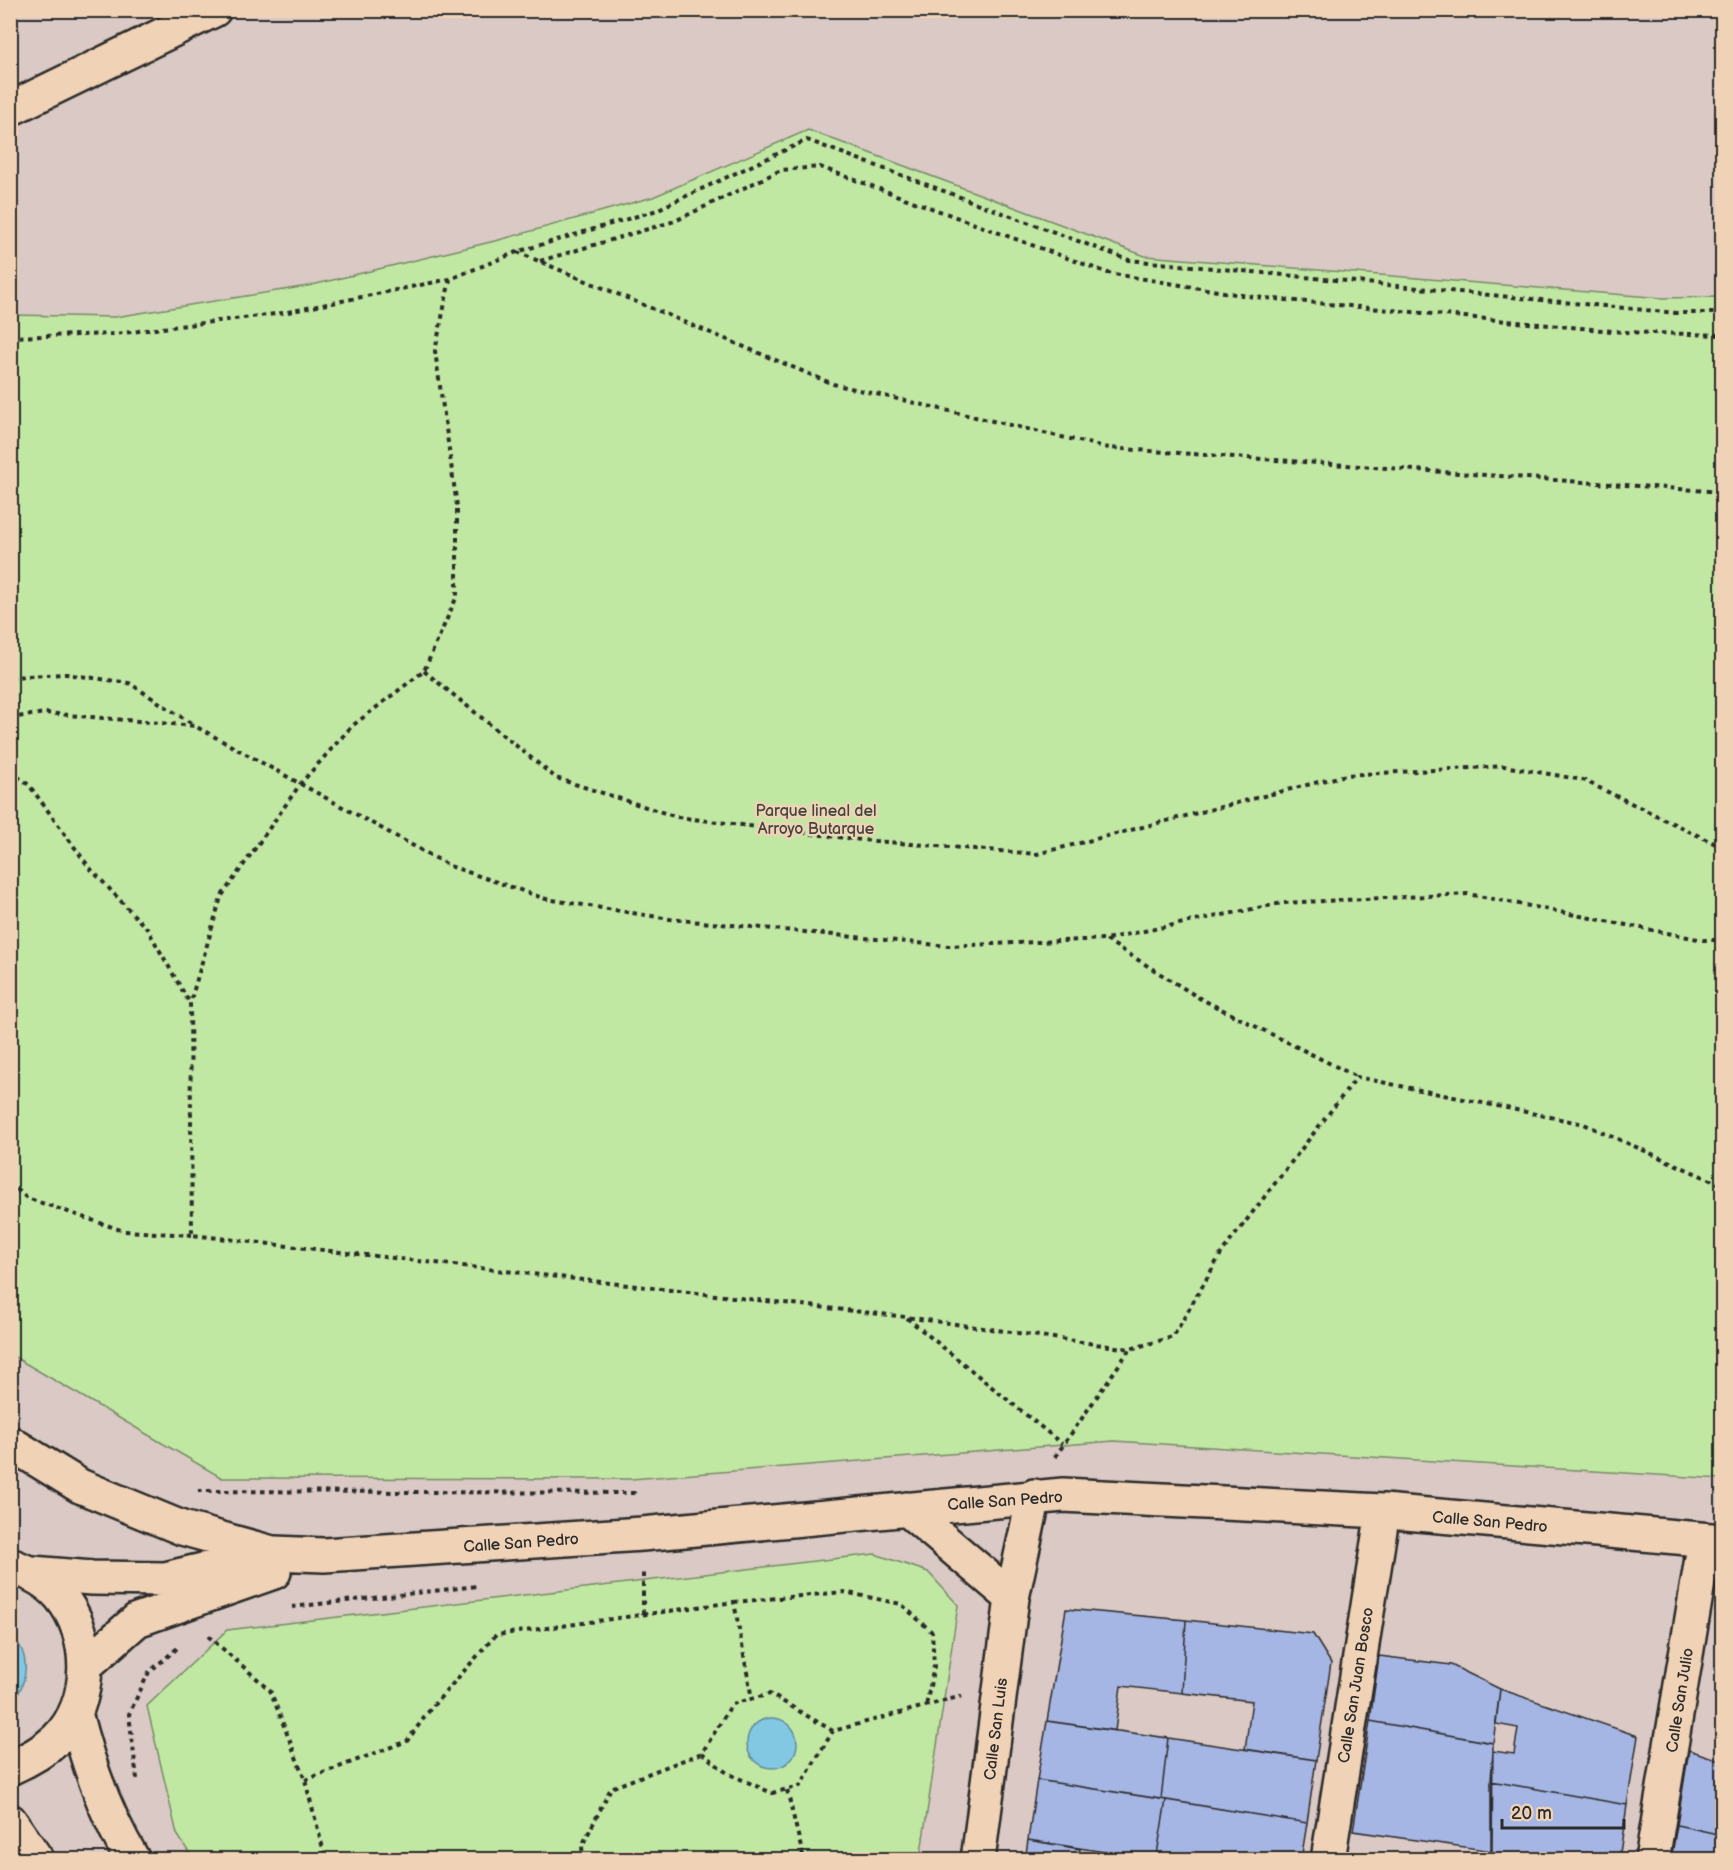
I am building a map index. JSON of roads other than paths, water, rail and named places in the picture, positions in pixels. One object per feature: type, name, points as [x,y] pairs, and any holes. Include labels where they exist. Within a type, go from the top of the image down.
[{"type":"main road","points":[[10,109],[214,10]]},
{"type":"main road","points":[[10,1443],[80,1486],[182,1528],[274,1553]]},
{"type":"main road","name":"Calle San Pedro","points":[[21,1569],[92,1578],[165,1579],[274,1553],[324,1555],[642,1534],[1034,1496],[1383,1511],[1714,1540]]},
{"type":"main road","name":"Calle San Luis","points":[[978,1860],[1012,1598],[1034,1496]]},
{"type":"main road","points":[[907,1509],[1012,1598]]},
{"type":"main road","name":"Calle San Juan Bosco","points":[[1328,1860],[1383,1511]]},
{"type":"main road","name":"Calle San Julio","points":[[1652,1860],[1714,1540]]},
{"type":"main road","name":"Calle San Pedro","points":[[86,1665],[137,1620],[324,1555]]},
{"type":"main road","points":[[10,1768],[35,1757],[58,1738],[75,1713],[83,1690],[86,1665],[79,1629],[60,1596],[21,1569]]},
{"type":"main road","points":[[75,1713],[89,1765],[119,1836],[133,1860]]},
{"type":"main road","points":[[10,1821],[37,1860]]},
{"type":"water","points":[[11,1634],[22,1651],[25,1670],[21,1688],[11,1705]]},
{"type":"water","points":[[772,1718],[781,1720],[792,1729],[797,1743],[795,1752],[786,1763],[772,1768],[763,1766],[752,1757],[747,1743],[749,1734],[758,1723]]},
{"type":"park label","name":"Parque lineal del Arroyo Butarque","points":[[816,819]]}]
